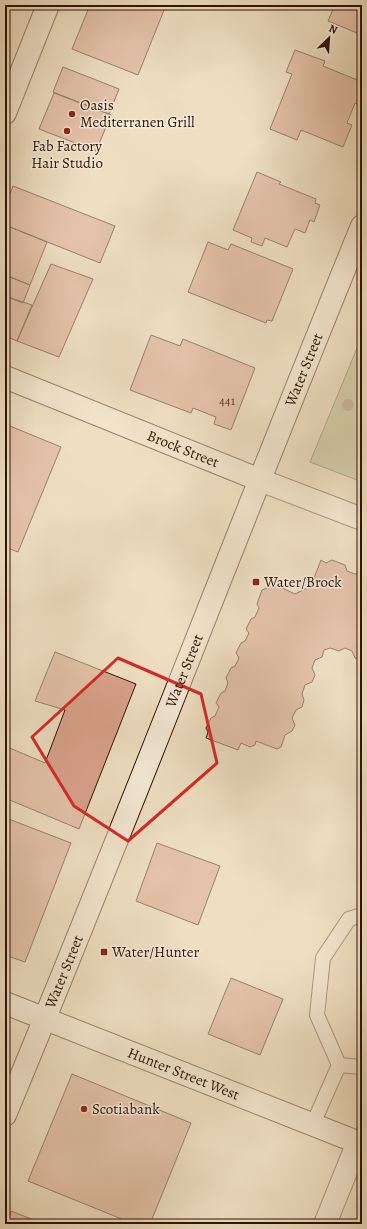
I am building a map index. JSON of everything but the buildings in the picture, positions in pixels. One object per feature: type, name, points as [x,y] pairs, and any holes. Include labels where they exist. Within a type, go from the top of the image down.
[{"type":"main road","points":[[5,113],[48,5]]},
{"type":"main road","name":"Water Street","points":[[5,1115],[45,1019],[362,226]]},
{"type":"main road","name":"Brock Street","points":[[5,378],[362,519]]},
{"type":"main road","name":"Hunter Street West","points":[[5,1003],[360,1143]]},
{"type":"main road","points":[[325,1224],[360,1143]]},
{"type":"lane","points":[[313,1124],[339,1065],[317,1015],[323,958],[349,919],[362,915]]},
{"type":"lane","points":[[339,1065],[362,1066]]},
{"type":"highlighted area","points":[[118,658],[201,694],[217,763],[128,841],[74,806],[32,737]]},
{"type":"green space","points":[[362,336],[362,482],[310,462]]},
{"type":"place","name":"Oasis Mediterranen Grill","points":[[72,114]]},
{"type":"place","name":"Fab Factory Hair Studio","points":[[67,131]]},
{"type":"place","name":"Water/Brock","points":[[256,582]]},
{"type":"place","name":"Water/Hunter","points":[[104,952]]},
{"type":"place","name":"Scotiabank","points":[[84,1109]]}]
